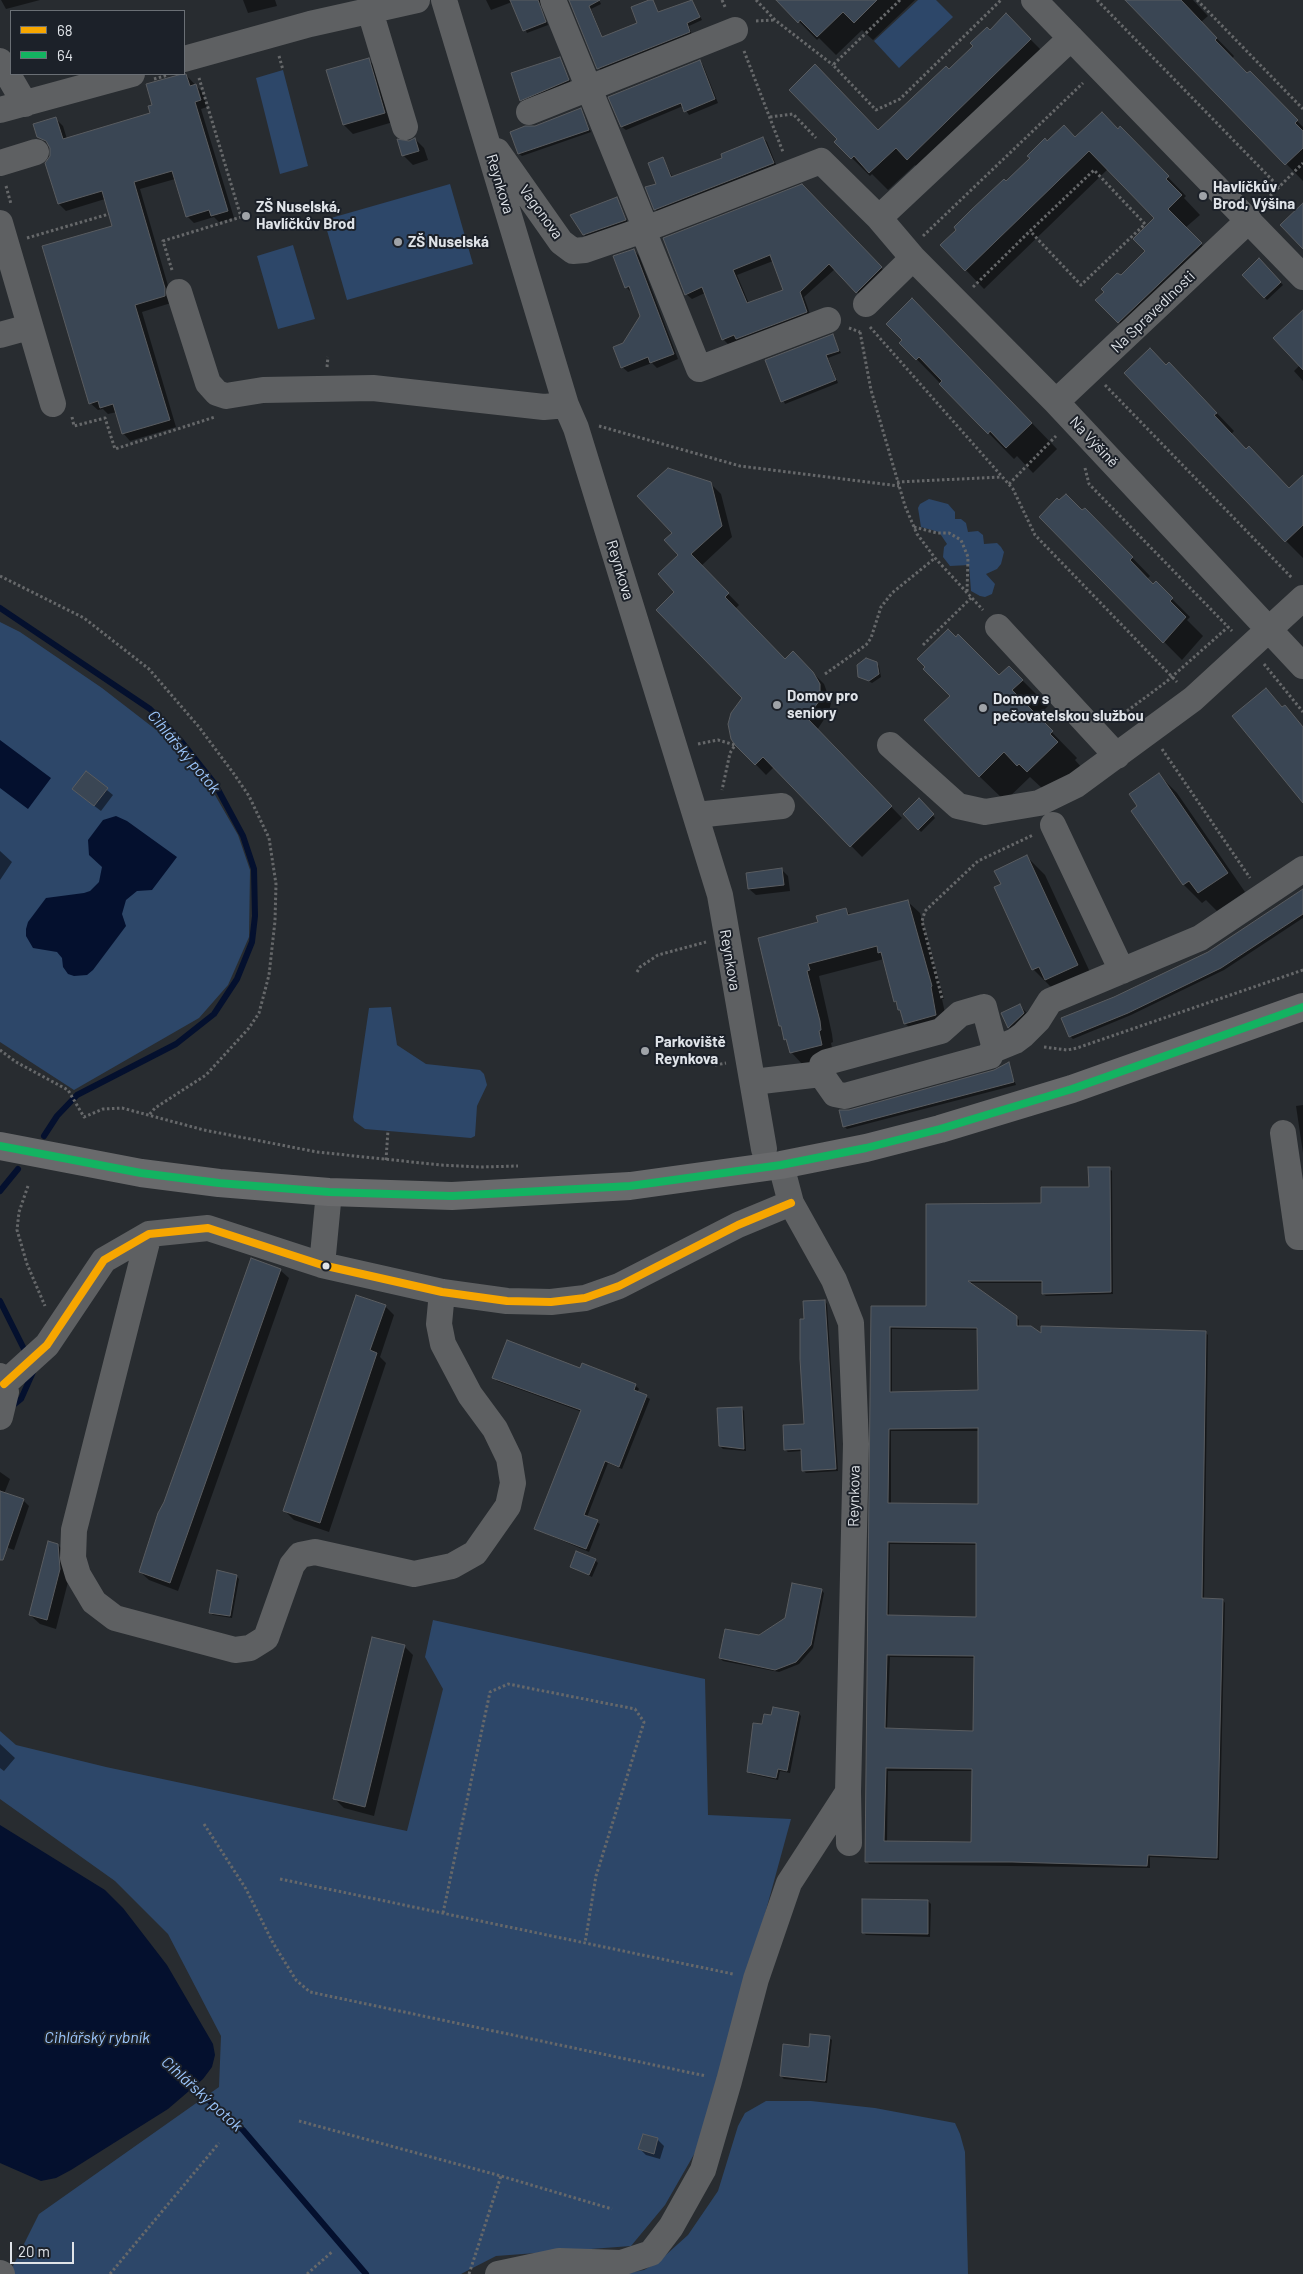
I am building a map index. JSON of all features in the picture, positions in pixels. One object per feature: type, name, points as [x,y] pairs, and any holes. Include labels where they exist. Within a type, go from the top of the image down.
[{"type":"main road","points":[[0,1146],[84,1164],[141,1173],[219,1183],[329,1192],[452,1196],[580,1190],[665,1182],[773,1157],[866,1148],[991,1115],[1105,1078],[1303,1007]]},
{"type":"street","points":[[191,68],[310,24],[417,0]]},
{"type":"street","name":"Reynkova","points":[[444,0],[566,405],[576,428],[707,814],[726,936],[753,1082],[773,1157],[791,1203],[834,1280],[851,1323],[855,1370],[856,1444],[848,1792],[849,1843]]},
{"type":"street","points":[[553,0],[699,369],[828,320]]},
{"type":"street","points":[[1034,0],[1303,277]]},
{"type":"street","points":[[370,10],[405,127]]},
{"type":"street","points":[[529,112],[735,30]]},
{"type":"street","points":[[879,218],[1072,38]]},
{"type":"street","points":[[0,61],[12,107],[128,75]]},
{"type":"street","name":"Vagonova","points":[[484,133],[561,242],[573,251],[585,250],[644,229],[791,172],[821,152]]},
{"type":"street","points":[[3,173],[36,152]]},
{"type":"street","name":"Na Výšině","points":[[821,152],[910,255],[1056,402],[1303,666]]},
{"type":"street","points":[[7,217],[29,327],[62,407]]},
{"type":"street","name":"Na Spravedlnosti","points":[[1056,402],[1091,371],[1248,219]]},
{"type":"street","points":[[869,316],[910,255]]},
{"type":"street","points":[[179,292],[208,383],[217,393],[226,396],[263,390],[373,388],[544,407],[566,405]]},
{"type":"street","points":[[0,334],[29,327]]},
{"type":"street","points":[[890,745],[958,806],[985,812],[1039,803],[1076,785],[1193,699],[1271,630],[1299,590]]},
{"type":"street","points":[[998,627],[1117,756]]},
{"type":"street","points":[[707,814],[782,806]]},
{"type":"street","points":[[1053,825],[1122,971]]},
{"type":"street","points":[[993,1050],[1015,1041],[1031,1028],[1050,1001],[1200,938],[1303,869]]},
{"type":"street","points":[[984,1007],[992,1038],[993,1050],[990,1056],[845,1096],[835,1094],[821,1074],[822,1065],[827,1062],[941,1031],[960,1014],[984,1007]]},
{"type":"street","points":[[753,1082],[821,1074]]},
{"type":"street","points":[[1283,1133],[1298,1237],[1303,1237]]},
{"type":"street","points":[[322,1265],[329,1192]]},
{"type":"street","points":[[0,1417],[5,1400],[2,1380],[47,1345],[104,1260],[148,1234],[208,1228],[322,1265],[442,1292],[528,1302],[585,1298],[635,1279],[738,1225],[791,1203]]},
{"type":"street","points":[[148,1234],[74,1530],[74,1558],[78,1575],[94,1602],[115,1618],[234,1650],[250,1648],[266,1638],[292,1565],[300,1555],[315,1552],[414,1574],[452,1566],[475,1553],[508,1506],[513,1483],[509,1458],[495,1429],[470,1395],[443,1344],[439,1324],[442,1292]]},
{"type":"street","points":[[498,2274],[559,2262],[621,2263],[650,2253],[671,2227],[703,2170],[756,1979],[789,1883],[848,1792]]},
{"type":"path","points":[[722,0],[791,172]]},
{"type":"path","points":[[756,0],[775,20],[833,65],[876,110],[880,110],[900,99],[1001,0]]},
{"type":"path","points":[[833,65],[900,0]]},
{"type":"path","points":[[1097,0],[1279,187]]},
{"type":"path","points":[[1197,0],[1303,109]]},
{"type":"path","points":[[910,255],[1099,67]]},
{"type":"path","points":[[179,292],[164,241],[241,217],[191,68]]},
{"type":"path","points":[[770,117],[793,114],[821,152]]},
{"type":"path","points":[[1248,219],[1303,163]]},
{"type":"path","points":[[966,294],[1030,231],[1094,170],[1145,224],[1081,285],[1030,231]]},
{"type":"path","points":[[3,173],[7,217]]},
{"type":"path","points":[[22,240],[108,214]]},
{"type":"path","points":[[998,627],[934,558],[913,526],[898,484],[871,390],[860,332],[869,316],[1009,484],[1035,535],[1193,699]]},
{"type":"path","points":[[1091,371],[1299,590]]},
{"type":"path","points":[[62,407],[74,426],[105,418],[116,449],[231,412],[243,394]]},
{"type":"path","points":[[576,428],[589,423],[740,466],[898,484],[1002,476]]},
{"type":"path","points":[[1009,484],[1062,430]]},
{"type":"path","points":[[913,526],[937,533],[949,534],[961,540],[968,557],[967,593]]},
{"type":"path","points":[[825,674],[866,646],[871,638],[882,607],[892,593],[934,558]]},
{"type":"path","points":[[0,576],[84,618],[149,669],[199,727],[234,774],[256,810],[269,838],[276,884],[275,921],[269,975],[259,1013],[249,1028],[206,1075],[154,1108],[148,1116]]},
{"type":"path","points":[[922,645],[971,598]]},
{"type":"path","points":[[1096,734],[1172,677],[1228,627]]},
{"type":"path","points":[[1250,649],[1303,712]]},
{"type":"path","points":[[1150,732],[1263,896]]},
{"type":"path","points":[[704,742],[718,740],[735,745],[730,753],[707,814]]},
{"type":"path","points":[[637,972],[640,967],[658,956],[726,936]]},
{"type":"path","points":[[1031,1028],[1028,1040],[1041,1046],[1067,1050],[1077,1048],[1303,970]]},
{"type":"path","points":[[0,1050],[16,1062],[68,1090],[84,1117],[96,1111],[113,1108],[288,1147],[386,1160],[480,1167],[525,1166]]},
{"type":"path","points":[[386,1160],[388,1130]]},
{"type":"path","points":[[28,1186],[19,1212],[19,1239],[30,1272],[58,1331]]},
{"type":"path","points":[[443,1913],[490,1692],[508,1684],[635,1709],[644,1722],[596,1876],[585,1943]]},
{"type":"path","points":[[204,1824],[246,1889],[273,1943],[296,1980],[310,1992],[729,2081]]},
{"type":"path","points":[[280,1879],[756,1979]]},
{"type":"path","points":[[299,2121],[501,2176],[612,2209]]},
{"type":"path","points":[[110,2274],[219,2143]]},
{"type":"path","points":[[469,2274],[501,2176]]},
{"type":"path","points":[[306,2274],[333,2251]]},
{"type":"shaded area","points":[[918,0],[936,0],[953,17],[899,68],[874,41]]},
{"type":"shaded area","points":[[283,70],[308,166],[280,174],[256,78]]},
{"type":"shaded area","name":"ZŠ Nuselská","points":[[450,184],[473,264],[347,300],[324,220]]},
{"type":"shaded area","points":[[293,245],[315,319],[278,329],[257,256]]},
{"type":"shaded area","points":[[929,499],[948,504],[955,512],[955,519],[961,519],[966,523],[968,532],[978,531],[983,535],[984,544],[997,543],[1001,547],[1004,552],[1001,564],[997,569],[986,574],[995,584],[992,594],[985,597],[971,591],[969,565],[950,566],[943,557],[944,547],[947,544],[939,532],[921,527],[918,508],[920,504]]},
{"type":"shaded area","points":[[0,622],[20,632],[102,688],[177,746],[211,788],[238,835],[250,870],[249,937],[228,985],[199,1018],[74,1090],[0,1042]]},
{"type":"shaded area","points":[[391,1007],[397,1045],[426,1064],[480,1070],[484,1074],[487,1085],[477,1106],[475,1136],[471,1138],[365,1129],[354,1121],[353,1117],[369,1008]]},
{"type":"shaded area","points":[[433,1620],[705,1679],[708,1815],[791,1819],[704,2137],[665,2205],[631,2246],[496,2256],[461,2274],[9,2274],[39,2214],[219,2087],[221,2036],[168,1934],[115,1881],[0,1799],[0,1731],[16,1745],[106,1767],[407,1831],[443,1689],[425,1657]]},
{"type":"shaded area","points":[[766,2101],[811,2101],[875,2108],[955,2123],[965,2152],[968,2274],[623,2274],[644,2270],[658,2262],[688,2235],[718,2191],[738,2126],[745,2113]]},
{"type":"water","points":[[0,740],[51,778],[28,809],[0,788]]},
{"type":"water","points":[[116,816],[127,821],[177,857],[152,890],[137,891],[126,900],[122,914],[126,926],[93,970],[87,975],[74,976],[68,974],[63,967],[62,958],[57,952],[33,948],[26,936],[26,929],[28,922],[46,898],[84,893],[90,891],[99,882],[102,867],[89,855],[88,840],[103,820]]},
{"type":"water","name":"Cihlářský rybník","points":[[0,1825],[105,1890],[123,1908],[167,1965],[213,2044],[215,2055],[212,2067],[203,2079],[168,2109],[71,2170],[56,2178],[41,2181],[0,2163]]},
{"type":"building","points":[[510,0],[538,0],[546,22],[523,31]]},
{"type":"building","points":[[569,0],[600,0],[589,6],[602,37],[637,23],[631,7],[649,0],[653,0],[658,12],[692,0],[700,17],[687,23],[690,32],[597,69]]},
{"type":"building","points":[[776,0],[877,0],[854,23],[843,12],[817,37],[800,20],[798,23]]},
{"type":"building","points":[[1125,0],[1181,0],[1217,38],[1215,40],[1247,73],[1250,71],[1298,120],[1295,123],[1303,131],[1303,148],[1285,165]]},
{"type":"building","points":[[1006,13],[1031,39],[907,160],[896,148],[869,173],[854,156],[851,159],[834,142],[837,139],[789,90],[815,64],[878,130],[946,66],[949,69],[973,46],[970,43],[987,27],[990,30]]},
{"type":"building","points":[[560,57],[569,80],[520,101],[511,73]]},
{"type":"building","points":[[369,58],[385,113],[343,125],[326,70]]},
{"type":"building","points":[[700,60],[715,99],[684,112],[681,103],[621,127],[608,97]]},
{"type":"building","points":[[186,74],[190,86],[196,84],[201,100],[195,102],[228,211],[211,216],[209,210],[186,217],[172,171],[134,182],[165,288],[165,296],[135,305],[170,420],[122,434],[113,404],[100,408],[98,401],[89,404],[42,246],[112,226],[102,191],[58,204],[45,163],[50,156],[50,148],[46,141],[37,137],[33,124],[56,117],[63,139],[150,113],[148,106],[152,105],[146,84]]},
{"type":"building","points":[[581,108],[589,130],[518,154],[510,132],[525,126],[535,126]]},
{"type":"building","points":[[1102,112],[1118,129],[1120,126],[1169,176],[1166,179],[1182,195],[1168,209],[1202,243],[1118,323],[1095,300],[1104,292],[1101,289],[1117,273],[1121,275],[1145,251],[1133,239],[1154,218],[1089,151],[965,271],[940,245],[956,230],[954,227],[971,210],[1030,158],[1027,156],[1045,138],[1047,141],[1064,125],[1075,137]]},
{"type":"building","points":[[763,137],[774,163],[654,210],[645,187],[656,184],[648,163],[663,157],[671,177],[722,158],[721,154]]},
{"type":"building","points":[[415,138],[419,151],[402,156],[397,139],[409,141]]},
{"type":"building","points":[[802,184],[882,267],[856,293],[829,264],[800,292],[807,312],[736,339],[734,335],[722,340],[702,287],[685,295],[663,238]],"holes":[[[770,255],[783,290],[747,303],[733,270]]]},
{"type":"building","points":[[617,197],[626,220],[583,235],[570,215]]},
{"type":"building","points":[[1303,203],[1303,249],[1280,225]]},
{"type":"building","points":[[634,249],[674,354],[650,363],[648,357],[621,368],[613,347],[623,343],[640,316],[629,286],[625,288],[613,256]]},
{"type":"building","points":[[1259,258],[1281,282],[1264,298],[1242,275]]},
{"type":"building","points":[[912,298],[1032,423],[1006,448],[990,431],[988,434],[939,384],[942,381],[919,357],[916,360],[899,343],[902,340],[886,324]]},
{"type":"building","points":[[1303,310],[1303,370],[1273,338]]},
{"type":"building","points":[[833,334],[839,351],[826,355],[836,380],[781,402],[765,360]]},
{"type":"building","points":[[1150,348],[1166,365],[1169,362],[1217,413],[1214,415],[1246,449],[1249,446],[1289,488],[1303,475],[1303,525],[1285,542],[1124,373]]},
{"type":"building","name":"Domov pro seniory","points":[[668,468],[711,482],[722,526],[691,554],[729,593],[725,597],[785,659],[793,651],[813,672],[820,684],[819,701],[807,718],[892,806],[850,847],[763,757],[755,765],[735,745],[731,739],[728,724],[731,713],[742,698],[656,610],[674,592],[658,574],[678,555],[664,540],[672,533],[637,496]]},
{"type":"building","points":[[1066,494],[1082,510],[1085,508],[1133,557],[1130,560],[1153,584],[1156,581],[1173,598],[1170,601],[1186,617],[1163,643],[1039,517],[1057,498],[1059,500]]},
{"type":"building","name":"Domov s pečovatelskou službou","points":[[948,629],[956,637],[958,634],[999,675],[1009,666],[1023,680],[1012,690],[1053,731],[1050,734],[1058,742],[1027,772],[1019,764],[1017,766],[1004,752],[979,777],[924,720],[950,696],[923,669],[925,667],[917,659]]},
{"type":"building","points":[[866,658],[877,662],[879,674],[869,681],[858,677],[857,665]]},
{"type":"building","points":[[1266,688],[1282,707],[1285,705],[1303,727],[1303,803],[1232,716]]},
{"type":"building","points":[[86,771],[108,788],[94,806],[72,789]]},
{"type":"building","points":[[1159,773],[1228,873],[1198,893],[1189,881],[1183,885],[1131,811],[1137,806],[1129,794]]},
{"type":"building","points":[[919,798],[934,814],[918,830],[903,814]]},
{"type":"building","points":[[1027,855],[1078,965],[1045,980],[1039,967],[1032,970],[994,887],[1001,884],[994,871]]},
{"type":"building","points":[[782,868],[784,885],[748,889],[746,873]]},
{"type":"building","points":[[1303,889],[1303,914],[1221,968],[1128,1013],[1069,1037],[1061,1018],[1114,997],[1208,952]]},
{"type":"building","points":[[908,900],[932,986],[936,1015],[904,1024],[896,1001],[894,1002],[881,952],[878,953],[877,946],[808,964],[810,970],[807,971],[820,1021],[821,1030],[819,1031],[822,1045],[790,1053],[786,1039],[784,1040],[781,1026],[779,1026],[758,938],[818,922],[816,916],[846,908],[848,915]]},
{"type":"building","points":[[1020,1004],[1024,1013],[1008,1028],[1001,1013]]},
{"type":"building","points":[[1009,1062],[1014,1082],[843,1127],[839,1110],[849,1110],[994,1070]]},
{"type":"building","points":[[1088,1167],[1110,1167],[1111,1292],[1042,1294],[1042,1281],[968,1281],[1017,1316],[1017,1326],[1031,1326],[1041,1333],[1041,1326],[1206,1331],[1202,1598],[1223,1599],[1217,1858],[1148,1855],[1147,1866],[1012,1862],[865,1862],[871,1306],[926,1306],[926,1204],[1041,1203],[1041,1187],[1089,1187]],"holes":[[[890,1327],[977,1328],[978,1390],[890,1392]],[[978,1428],[978,1504],[888,1503],[889,1429]],[[888,1542],[976,1543],[976,1617],[887,1615]],[[887,1655],[974,1656],[973,1731],[885,1728]],[[886,1768],[972,1769],[971,1842],[884,1841]]]},
{"type":"building","points":[[251,1258],[281,1269],[170,1583],[139,1572],[158,1513],[164,1502]]},
{"type":"building","points":[[356,1295],[386,1305],[370,1350],[377,1353],[320,1523],[283,1511]]},
{"type":"building","points":[[825,1300],[836,1469],[802,1471],[801,1449],[784,1450],[783,1425],[804,1424],[800,1359],[800,1319],[804,1319],[803,1301]]},
{"type":"building","points":[[507,1340],[580,1368],[582,1363],[636,1384],[634,1390],[647,1395],[619,1467],[605,1461],[584,1515],[598,1520],[586,1549],[534,1529],[581,1410],[492,1378]]},
{"type":"building","points":[[742,1407],[744,1449],[719,1446],[717,1408]]},
{"type":"building","points":[[0,1491],[24,1499],[3,1560],[0,1560]]},
{"type":"building","points":[[48,1541],[58,1544],[60,1569],[47,1620],[29,1615]]},
{"type":"building","points":[[576,1551],[596,1559],[589,1575],[570,1567]]},
{"type":"building","points":[[217,1570],[237,1575],[230,1616],[209,1613]]},
{"type":"building","points":[[792,1583],[822,1589],[811,1645],[796,1662],[775,1670],[719,1658],[725,1629],[759,1635],[785,1618]]},
{"type":"building","points":[[372,1637],[405,1645],[365,1807],[333,1799]]},
{"type":"building","points":[[773,1707],[799,1712],[787,1771],[778,1769],[776,1778],[747,1772],[753,1723],[762,1724],[764,1714],[771,1715]]},
{"type":"building","points":[[862,1899],[928,1900],[928,1934],[862,1933]]},
{"type":"building","points":[[810,2034],[830,2036],[825,2081],[780,2076],[783,2044],[809,2047]]},
{"type":"building","points":[[643,2134],[658,2138],[654,2154],[638,2149]]},
{"type":"waterway","name":"Cihlářský potok","points":[[0,608],[150,709],[181,741],[215,784],[243,836],[254,869],[255,916],[252,942],[237,979],[214,1014],[176,1044],[77,1095],[57,1116],[44,1136]]},
{"type":"waterway","name":"Cihlářský potok","points":[[0,1191],[18,1169]]},
{"type":"waterway","points":[[0,1301],[25,1351]]},
{"type":"waterway","points":[[11,1407],[21,1399],[33,1372]]},
{"type":"waterway","name":"Cihlářský potok","points":[[189,2083],[243,2130],[366,2274]]},
{"type":"transit line","name":"64","points":[[0,1146],[141,1173],[219,1183],[329,1192],[452,1196],[630,1186],[781,1165],[866,1148],[940,1129],[1072,1089],[1303,1007]]},
{"type":"transit line","name":"68","points":[[4,1384],[47,1345],[104,1260],[149,1234],[208,1228],[322,1265],[442,1292],[507,1301],[551,1302],[585,1298],[619,1286],[738,1225],[791,1203]]},
{"type":"place","name":"Havlíčkův Brod, Výšina","points":[[1203,196]]},
{"type":"place","name":"ZŠ Nuselská, Havlíčkův Brod","points":[[246,216]]},
{"type":"place","name":"ZŠ Nuselská","points":[[398,242]]},
{"type":"place","name":"Domov pro seniory","points":[[777,705]]},
{"type":"place","name":"Domov s pečovatelskou službou","points":[[983,708]]},
{"type":"place","name":"Parkoviště Reynkova","points":[[645,1051]]}]
